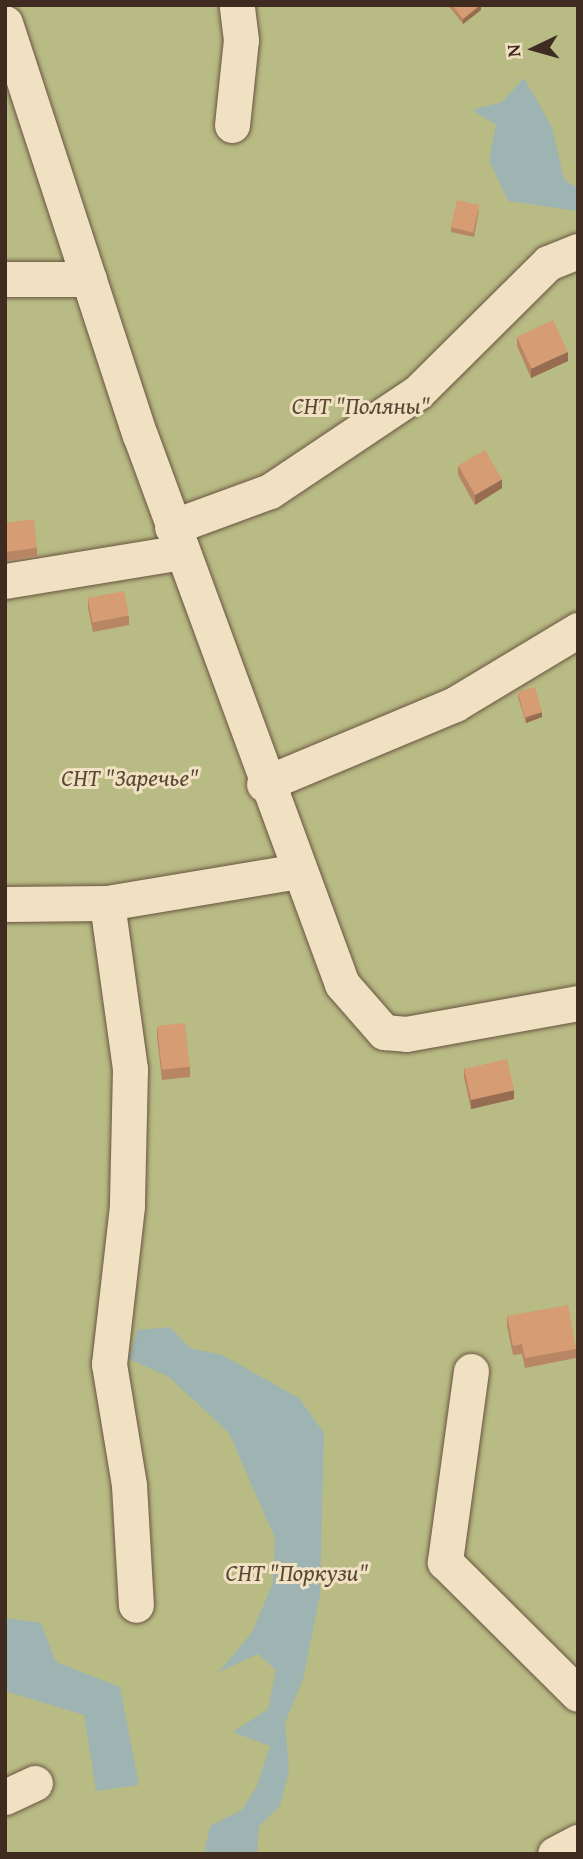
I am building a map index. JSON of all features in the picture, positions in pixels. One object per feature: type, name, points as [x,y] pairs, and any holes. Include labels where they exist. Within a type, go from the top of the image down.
[{"type":"street","points":[[232,125],[241,40],[237,5]]},
{"type":"street","points":[[5,23],[177,539],[264,784],[342,984],[384,1032],[422,1032],[578,1003]]},
{"type":"street","points":[[5,581],[177,539],[270,491],[418,392],[548,263],[578,251]]},
{"type":"street","points":[[5,279],[89,279]]},
{"type":"street","points":[[264,784],[455,704],[578,630]]},
{"type":"street","points":[[5,904],[107,903],[298,871]]},
{"type":"street","points":[[107,903],[130,1069],[127,1206],[109,1364],[129,1485],[136,1605]]},
{"type":"street","points":[[471,1371],[446,1562],[578,1694]]},
{"type":"street","points":[[555,1854],[578,1842]]},
{"type":"green space","points":[[5,5],[578,5],[578,1842],[555,1854],[5,1854]]},
{"type":"water","points":[[524,78],[552,127],[564,179],[578,189],[578,211],[508,201],[489,160],[496,125],[472,110],[502,102]]},
{"type":"water","points":[[170,1327],[190,1348],[222,1355],[299,1398],[324,1433],[320,1595],[303,1679],[285,1723],[289,1770],[280,1806],[259,1826],[257,1854],[204,1854],[210,1826],[242,1810],[257,1786],[270,1746],[233,1732],[268,1709],[276,1670],[258,1654],[219,1672],[252,1632],[273,1583],[275,1538],[229,1433],[169,1377],[129,1359],[137,1330]]},
{"type":"water","points":[[5,1618],[41,1623],[56,1662],[120,1687],[139,1785],[96,1791],[84,1715],[5,1691]]},
{"type":"building","points":[[452,5],[480,5],[463,19]]},
{"type":"building","points":[[457,200],[479,205],[473,232],[451,227]]},
{"type":"building","points":[[553,320],[568,352],[532,369],[517,337]]},
{"type":"building","points":[[485,450],[502,479],[475,495],[458,466]]},
{"type":"building","points":[[34,519],[37,548],[5,552],[5,523]]},
{"type":"building","points":[[124,591],[129,616],[92,623],[88,598]]},
{"type":"building","points":[[535,687],[542,712],[525,717],[518,692]]},
{"type":"building","points":[[185,1023],[190,1067],[162,1070],[157,1026]]},
{"type":"building","points":[[507,1059],[514,1090],[471,1100],[464,1069]]},
{"type":"building","points":[[568,1305],[576,1349],[525,1358],[522,1344],[513,1346],[507,1316]]},
{"type":"park label","name":"СНТ \"Поляны\"","points":[[361,406]]},
{"type":"park label","name":"СНТ \"Заречье\"","points":[[130,778]]},
{"type":"park label","name":"СНТ \"Поркузи\"","points":[[297,1573]]}]
